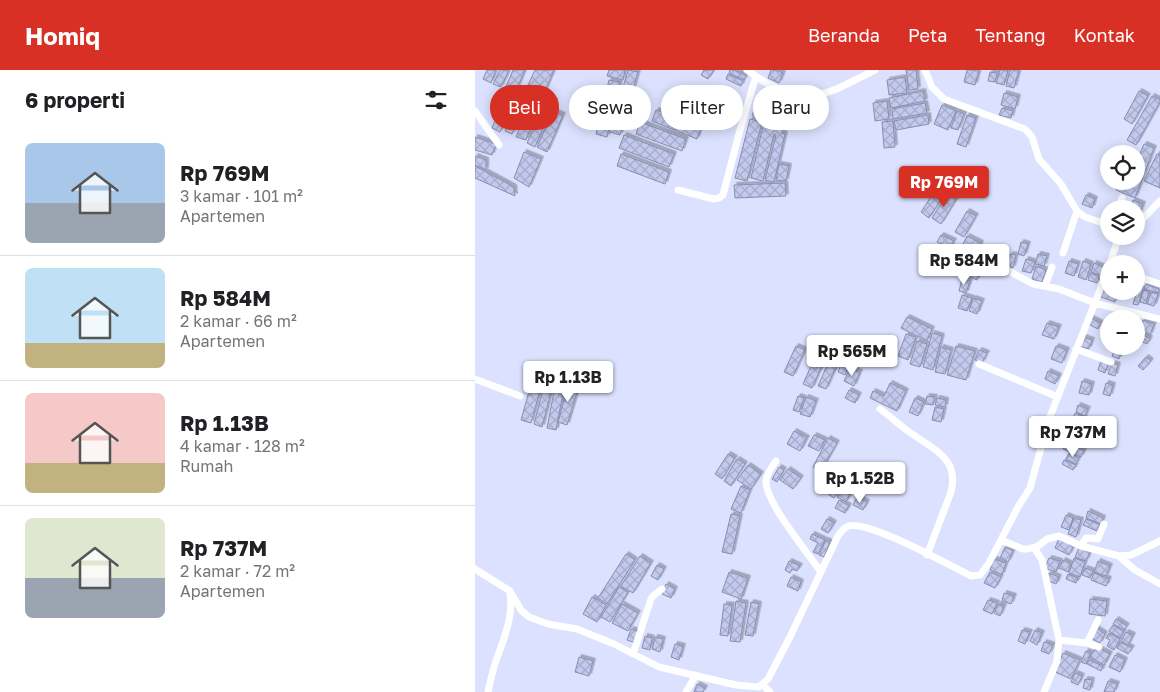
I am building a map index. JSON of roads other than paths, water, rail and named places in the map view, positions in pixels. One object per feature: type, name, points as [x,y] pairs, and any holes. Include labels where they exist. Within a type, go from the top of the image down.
[{"type":"street","points":[[747,70],[770,85]]},
{"type":"street","points":[[829,93],[875,70]]},
{"type":"street","points":[[925,70],[932,87],[944,99],[1025,129],[1030,133],[1039,159],[1061,184],[1077,211],[1085,217],[1100,222]]},
{"type":"street","points":[[678,190],[714,198],[723,196],[756,76]]},
{"type":"street","points":[[475,111],[499,145]]},
{"type":"street","points":[[1145,217],[1160,201]]},
{"type":"street","points":[[1063,253],[1077,211]]},
{"type":"street","points":[[950,257],[973,266],[992,262],[1033,284],[1059,288],[1095,303],[1160,319]]},
{"type":"street","points":[[1045,286],[1052,267]]},
{"type":"street","points":[[1145,279],[1160,284]]},
{"type":"street","points":[[760,688],[768,679],[789,639],[838,536],[841,531],[849,526],[865,527],[971,576],[978,576],[989,563],[1031,485],[1043,438],[1100,290]]},
{"type":"street","points":[[1077,349],[1111,362]]},
{"type":"street","points":[[979,364],[1058,397]]},
{"type":"street","points":[[475,379],[520,396]]},
{"type":"street","points":[[880,409],[909,432],[942,454],[952,470],[953,485],[951,492],[927,555]]},
{"type":"street","points":[[776,461],[766,476],[767,490],[776,509],[821,572]]},
{"type":"street","points":[[1081,546],[1086,538],[1098,539],[1105,524]]},
{"type":"street","points":[[1001,540],[1023,549],[1034,548],[1047,539],[1059,536],[1081,546],[1119,556],[1131,555],[1160,541]]},
{"type":"street","points":[[1034,548],[1042,560],[1059,640],[1057,661],[1044,692]]},
{"type":"street","points":[[1119,556],[1135,570],[1160,584]]},
{"type":"street","points":[[475,569],[510,591],[521,610],[529,617],[548,624],[577,629],[614,644],[659,666],[736,685],[760,688],[770,692]]},
{"type":"street","points":[[633,654],[651,599],[663,589]]},
{"type":"street","points":[[488,692],[509,619],[512,604],[510,591]]},
{"type":"street","points":[[1087,643],[1099,620]]},
{"type":"street","points":[[1059,640],[1087,643],[1099,647]]},
{"type":"street","points":[[686,692],[696,676]]}]
